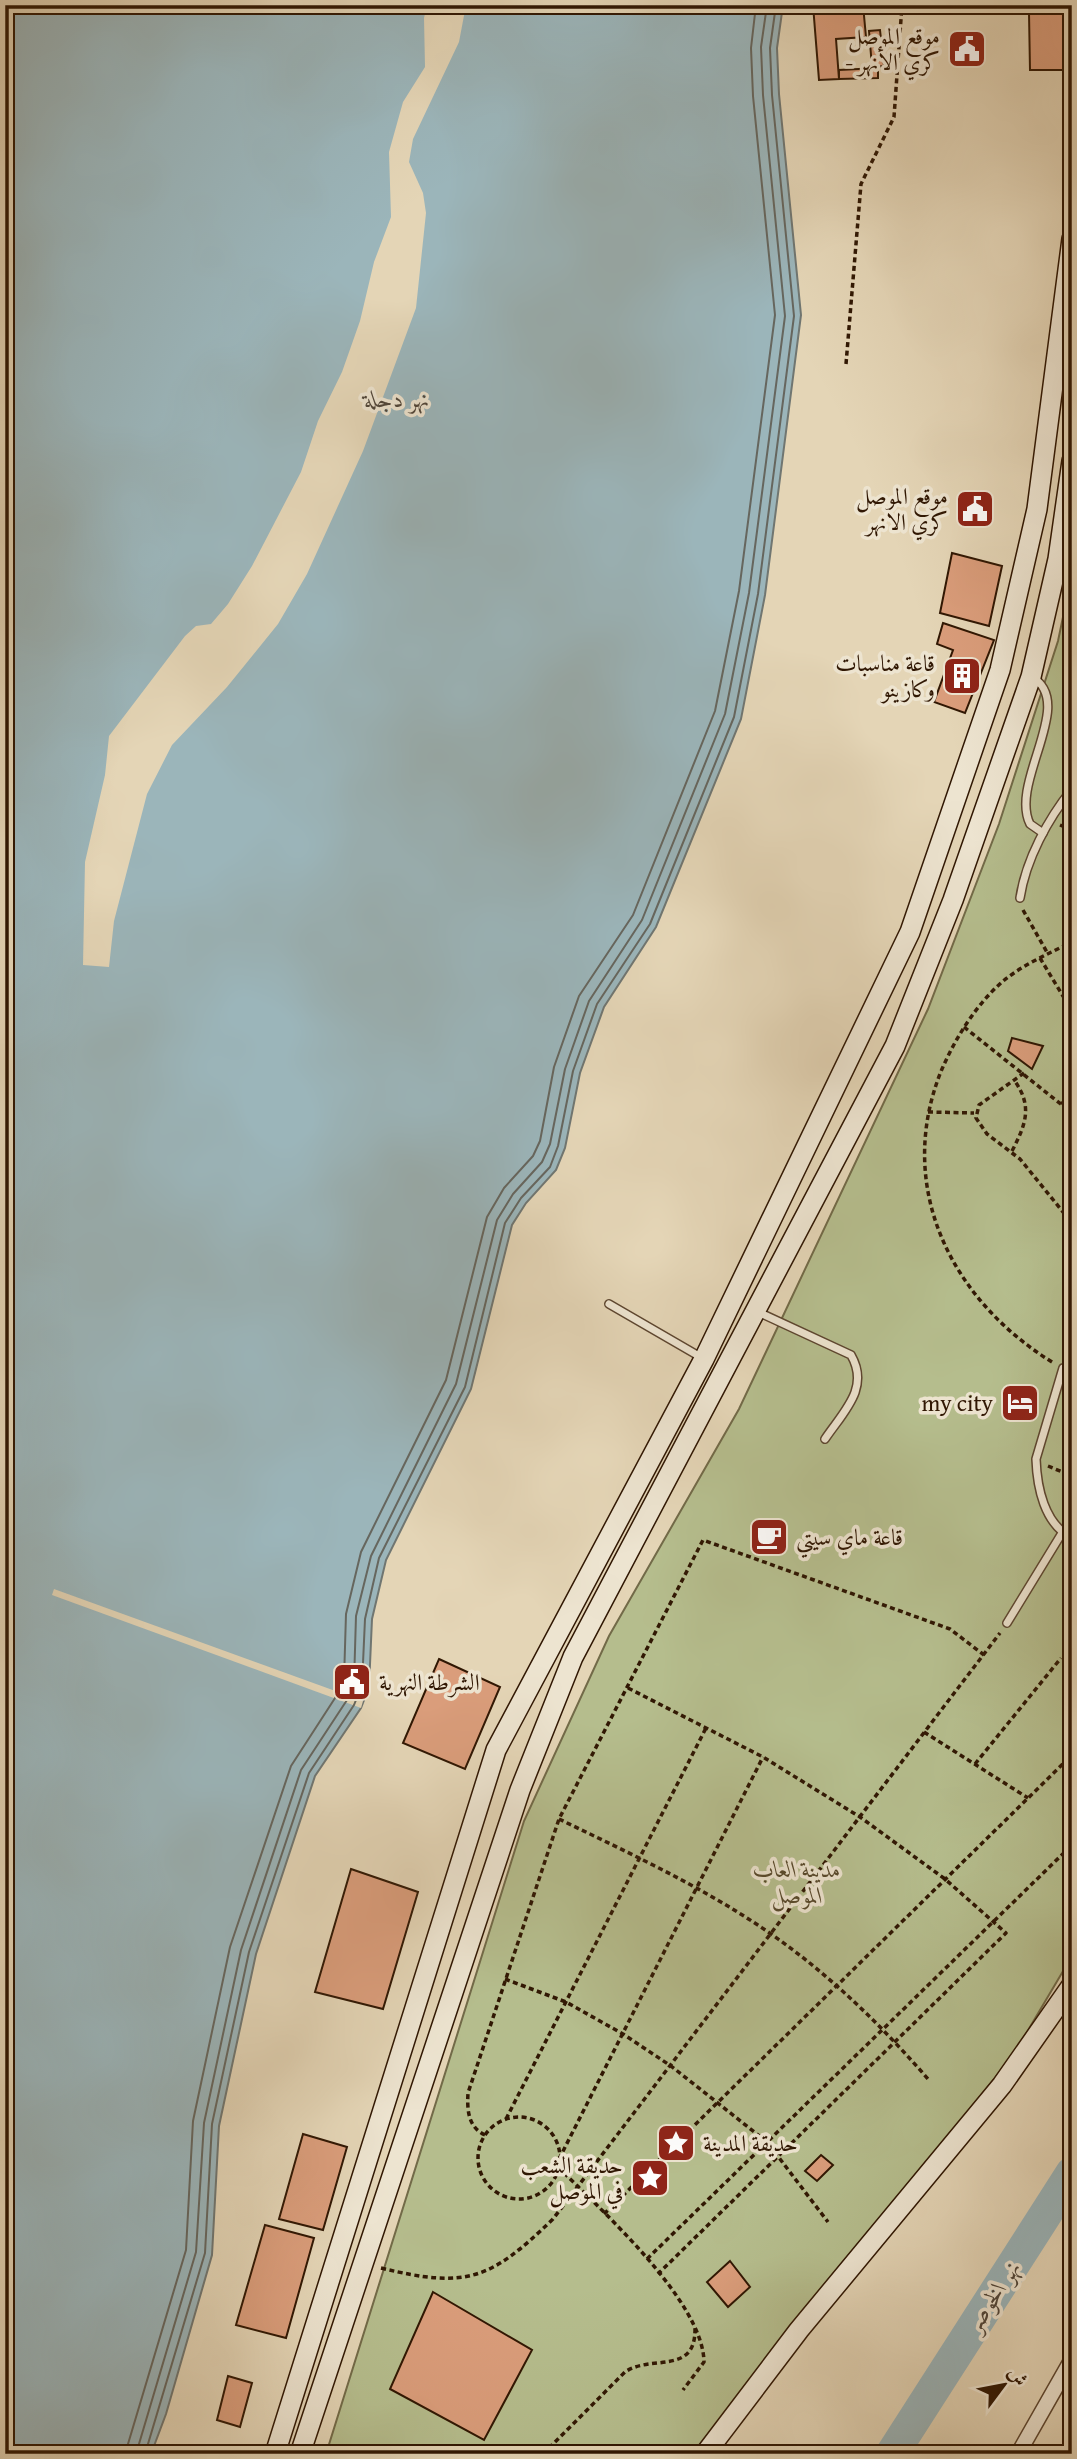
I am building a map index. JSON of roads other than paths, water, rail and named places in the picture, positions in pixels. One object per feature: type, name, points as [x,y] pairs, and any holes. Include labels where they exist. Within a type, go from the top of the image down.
[{"type":"main road","points":[[275,2454],[496,1750],[704,1359],[813,1139],[910,932],[1000,670],[1037,509],[1072,239]]},
{"type":"main road","points":[[300,2454],[520,1790],[573,1657],[758,1311],[895,1046],[953,900],[1031,677],[1058,559],[1072,461]]},
{"type":"main road","points":[[813,1139],[840,1151]]},
{"type":"main road","points":[[705,2454],[816,2309],[995,2094],[1072,1985]]},
{"type":"main road","points":[[342,2245],[367,2258]]},
{"type":"street","points":[[1018,2454],[1072,2360]]},
{"type":"lane","points":[[1031,677],[1047,684],[1058,699]]},
{"type":"lane","points":[[1043,833],[1030,824],[1025,804],[1048,752]]},
{"type":"lane","points":[[1020,898],[1024,878],[1043,833],[1072,789]]},
{"type":"lane","points":[[609,1304],[704,1359]]},
{"type":"lane","points":[[758,1311],[851,1355],[859,1367],[860,1384],[825,1439]]},
{"type":"lane","points":[[1063,1368],[1036,1459],[1044,1505],[1062,1533],[1072,1538]]},
{"type":"lane","points":[[1007,1623],[1062,1533]]},
{"type":"water","name":"نهر دجلة","points":[[5,5],[783,5],[777,48],[779,94],[801,315],[765,595],[741,719],[656,927],[604,1007],[580,1073],[565,1148],[556,1170],[526,1203],[512,1225],[471,1389],[386,1560],[372,1619],[369,1687],[361,1708],[315,1776],[256,1954],[219,2126],[212,2255],[166,2414],[151,2454],[5,2454]]},
{"type":"waterway","name":"نهر الخوصر","points":[[892,2454],[1072,2173]]},
{"type":"place","name":"موقع الموصل - كري الأنهر","points":[[967,49]]},
{"type":"place","name":"موقع الموصل كري الانهر","points":[[975,509]]},
{"type":"place","name":"قاعة مناسبات وكازينو","points":[[962,676]]},
{"type":"place","name":"my city","points":[[1020,1403]]},
{"type":"place","name":"قاعة ماي سيتي","points":[[769,1537]]},
{"type":"place","name":"الشرطة النهرية","points":[[352,1682]]},
{"type":"place","name":"حديقة المدينة","points":[[676,2143]]},
{"type":"place","name":"حديقة الشعب في الموصل","points":[[650,2178]]},
{"type":"park label","name":"مدينة العاب الموصل","points":[[797,1882]]}]
